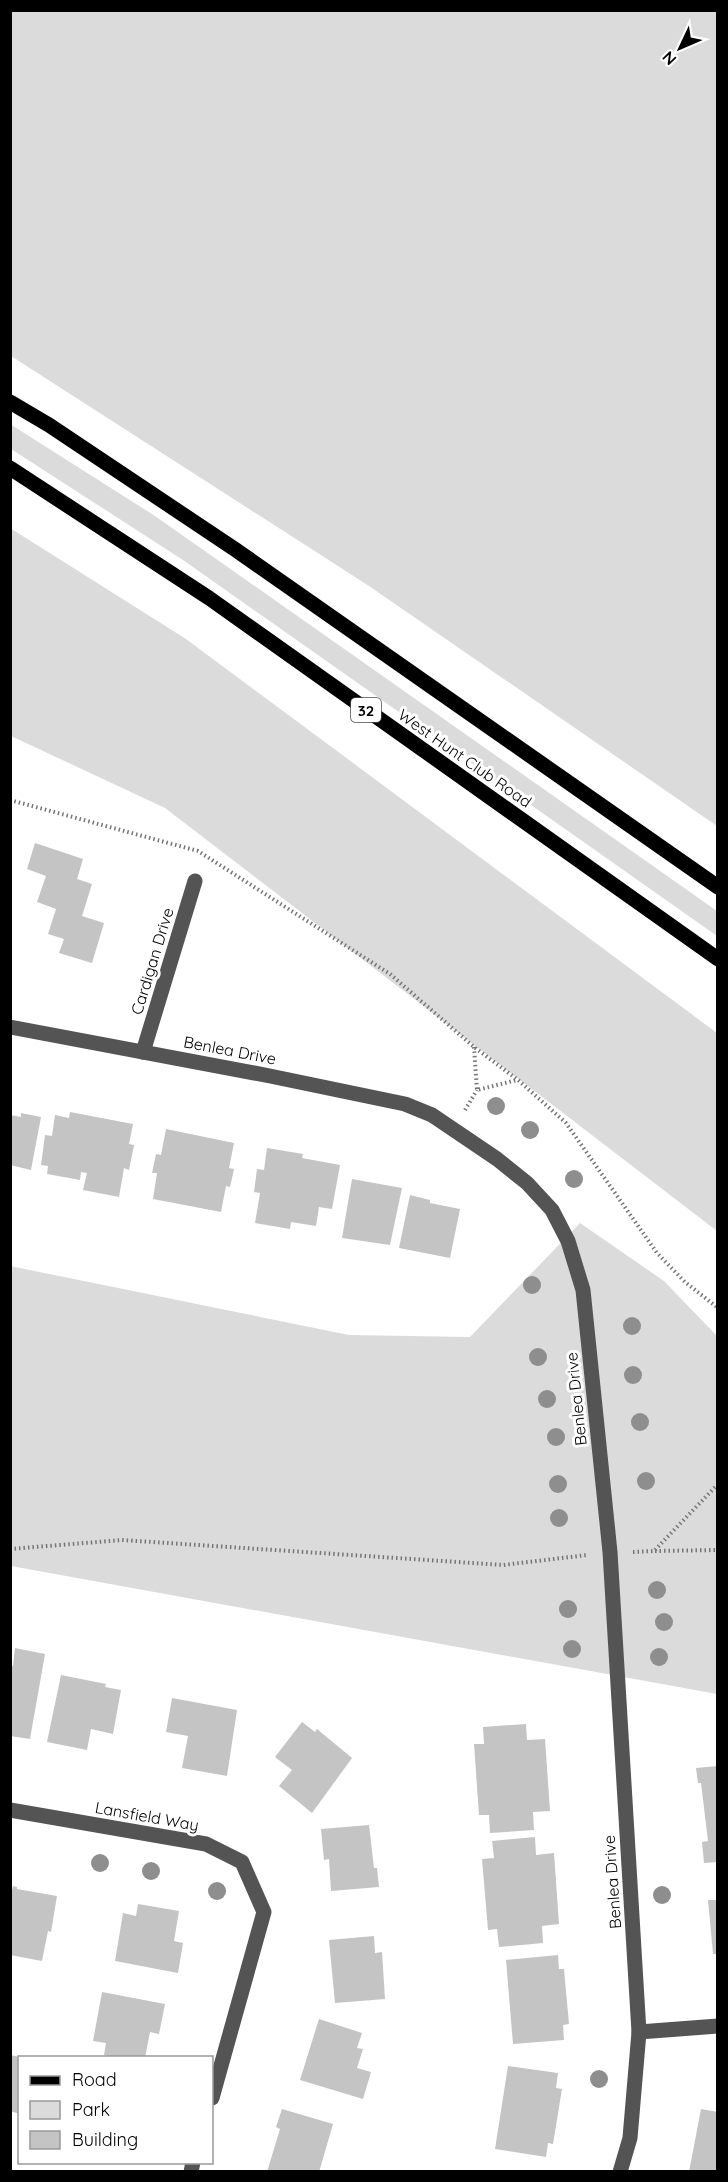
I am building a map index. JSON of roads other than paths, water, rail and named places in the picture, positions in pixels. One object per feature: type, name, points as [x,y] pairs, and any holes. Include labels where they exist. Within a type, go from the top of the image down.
[{"type":"main road","points":[[10,402],[59,431],[236,550],[717,887]]},
{"type":"main road","name":"West Hunt Club Road","points":[[10,468],[209,598],[717,959]]},
{"type":"street","name":"Cardigan Drive","points":[[143,1052],[195,881]]},
{"type":"street","name":"Benlea Drive","points":[[10,1027],[405,1104],[432,1115],[497,1159],[528,1183],[552,1209],[568,1241],[583,1290],[610,1552],[639,2032],[630,2138],[620,2172]]},
{"type":"street","name":"Lansfield Way","points":[[10,1810],[206,1844],[242,1862],[264,1912],[213,2094]]},
{"type":"street","points":[[639,2032],[717,2026]]}]
